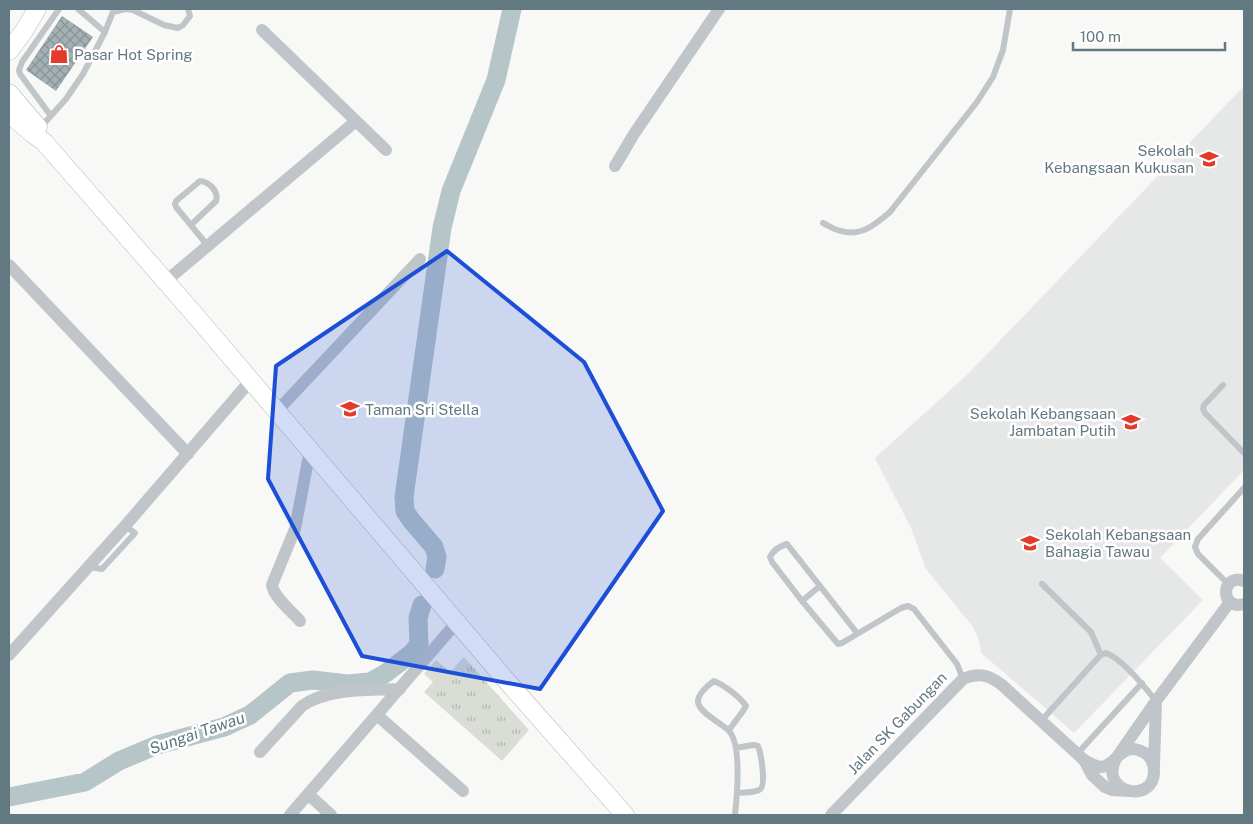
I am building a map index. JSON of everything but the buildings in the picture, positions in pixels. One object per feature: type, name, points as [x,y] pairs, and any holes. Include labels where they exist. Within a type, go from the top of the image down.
[{"type":"street","points":[[9,32],[35,9]]},
{"type":"street","points":[[9,51],[24,31],[35,9]]},
{"type":"street","points":[[615,166],[634,134],[718,9]]},
{"type":"street","points":[[262,30],[386,150]]},
{"type":"street","points":[[9,93],[45,129],[166,281],[505,679],[623,813]]},
{"type":"street","points":[[9,114],[33,134],[45,129]]},
{"type":"street","points":[[166,281],[356,121]]},
{"type":"street","points":[[277,410],[420,259]]},
{"type":"street","points":[[9,265],[188,454]]},
{"type":"street","points":[[9,655],[125,526],[251,380]]},
{"type":"street","points":[[300,621],[272,590],[272,585],[294,529],[310,450]]},
{"type":"street","points":[[1244,580],[1235,580],[1228,584],[1225,592],[1230,602],[1235,605],[1244,604]]},
{"type":"street","points":[[1156,701],[1154,774],[1148,786],[1143,790],[1129,791],[1120,787],[1113,777],[1113,763],[1156,701],[1230,602]]},
{"type":"street","points":[[290,815],[457,622]]},
{"type":"street","name":"Jalan SK Gabungan","points":[[831,815],[965,678],[985,675],[998,682],[1081,757],[1092,775],[1105,787],[1112,790],[1129,791]]},
{"type":"street","points":[[260,752],[302,706],[310,700],[320,696],[339,693],[400,689]]},
{"type":"street","points":[[377,715],[463,791]]},
{"type":"street","points":[[1081,757],[1102,767],[1122,752],[1135,749],[1148,755],[1154,766]]},
{"type":"street","points":[[308,794],[332,815]]},
{"type":"lane","points":[[45,129],[19,70],[22,62],[59,9]]},
{"type":"lane","points":[[78,9],[106,32]]},
{"type":"lane","points":[[45,129],[84,74],[106,32],[114,10],[133,10],[164,25],[178,28],[190,16],[188,9]]},
{"type":"lane","points":[[823,223],[842,232],[857,232],[873,227],[890,212],[977,102],[993,77],[1003,50],[1010,9]]},
{"type":"lane","points":[[191,225],[218,198],[217,193],[207,182],[200,180],[174,204],[176,207],[208,246]]},
{"type":"lane","points":[[1223,385],[1204,405],[1203,409],[1243,448]]},
{"type":"lane","points":[[1228,584],[1198,554],[1195,547],[1198,539],[1244,488]]},
{"type":"lane","points":[[857,634],[787,544],[782,545],[772,553],[770,557],[772,562],[838,644],[842,643],[901,608],[908,606],[914,609],[957,664],[965,678]]},
{"type":"lane","points":[[1042,584],[1091,632],[1101,655]]},
{"type":"lane","points":[[802,601],[820,586]]},
{"type":"lane","points":[[1041,721],[1101,655],[1106,653],[1114,657],[1142,683],[1156,701]]},
{"type":"lane","points":[[729,730],[746,706],[742,700],[714,681],[708,684],[698,703],[700,708],[729,730],[734,739],[738,793],[735,815]]},
{"type":"lane","points":[[1081,757],[1142,683]]},
{"type":"lane","points":[[736,748],[758,746],[763,782],[759,790],[738,793]]},
{"type":"highlighted area","points":[[447,251],[584,362],[663,511],[540,689],[362,656],[268,479],[276,366]]},
{"type":"shaded area","points":[[1244,86],[1244,470],[1160,558],[1203,600],[1074,733],[981,653],[979,640],[973,627],[926,569],[911,528],[875,458],[967,375]]},
{"type":"green space","points":[[464,657],[529,730],[502,761],[424,692],[433,682],[424,674],[436,660],[450,672]]},
{"type":"waterway","points":[[435,569],[437,557],[434,547],[405,511],[404,497],[442,228],[451,191],[496,80],[512,9]]},
{"type":"waterway","name":"Sungai Tawau","points":[[9,797],[85,782],[119,761],[157,745],[224,727],[250,715],[290,683],[313,680],[347,684],[370,682],[386,673],[412,653],[419,644],[418,618],[422,605]]},
{"type":"place","name":"Pasar Hot Spring","points":[[59,54]]},
{"type":"place","name":"Sekolah Kebangsaan Kukusan","points":[[1209,159]]},
{"type":"place","name":"Taman Sri Stella","points":[[350,409]]},
{"type":"place","name":"Sekolah Kebangsaan Jambatan Putih","points":[[1131,422]]},
{"type":"place","name":"Sekolah Kebangsaan Bahagia Tawau","points":[[1030,543]]}]
